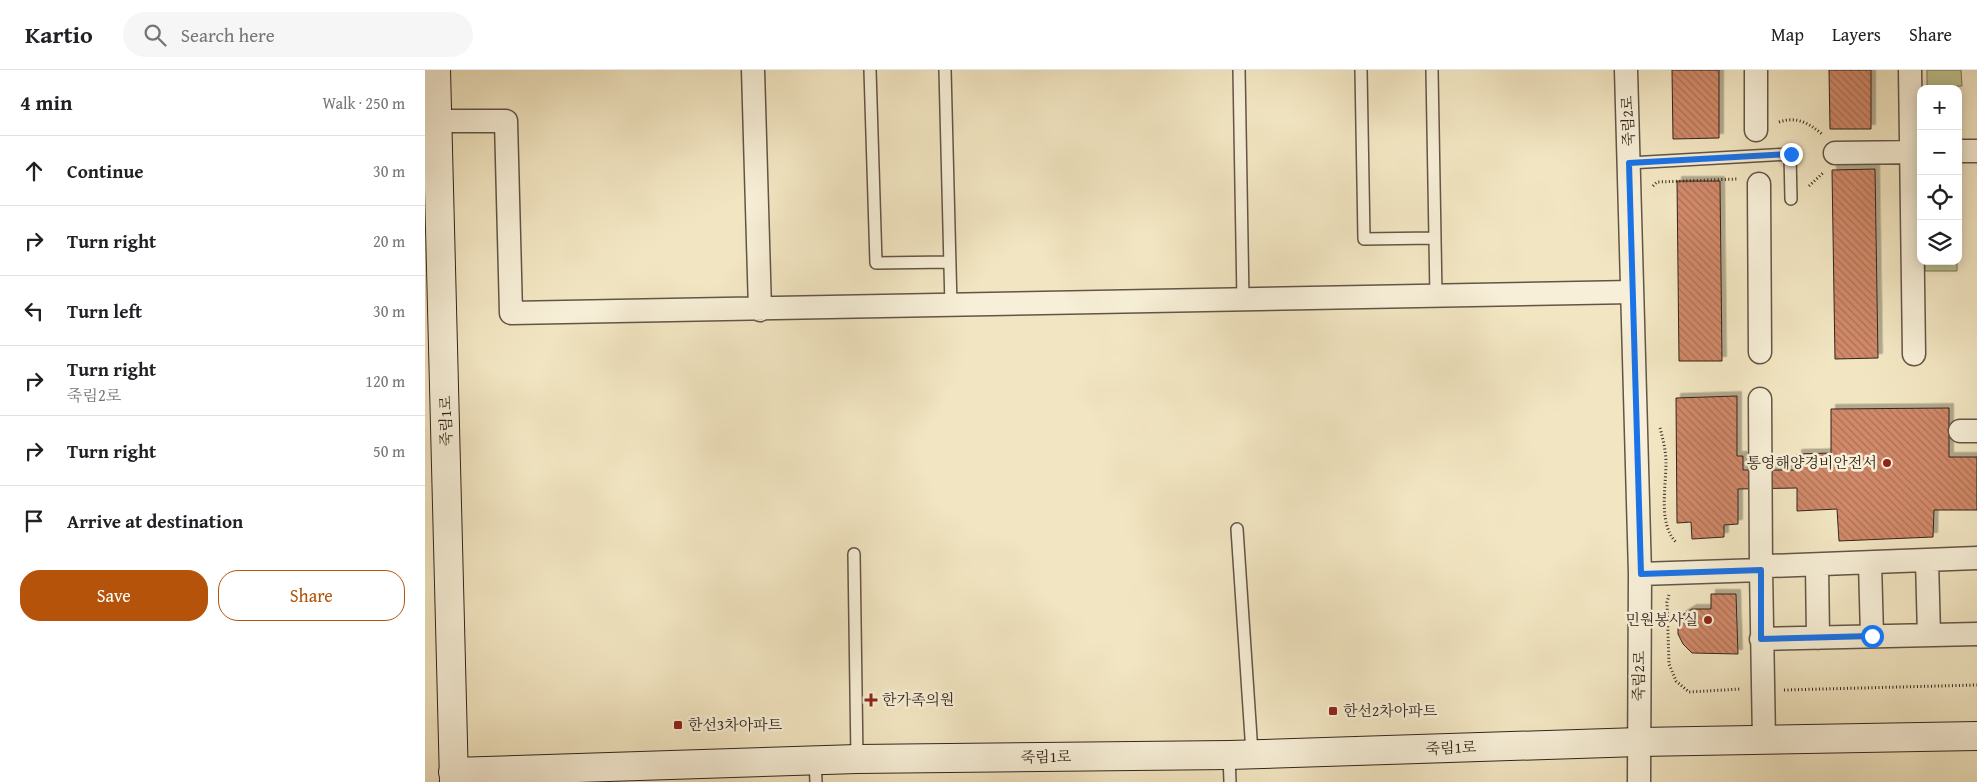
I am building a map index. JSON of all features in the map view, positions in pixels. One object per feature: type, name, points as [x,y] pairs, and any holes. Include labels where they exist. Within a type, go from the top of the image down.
[{"type":"street","name":"죽림1로","points":[[436,70],[435,361],[453,777],[815,771],[857,759],[1240,754],[1639,742]]},
{"type":"street","points":[[753,70],[760,310]]},
{"type":"street","name":"죽림2로","points":[[1626,70],[1641,574],[1639,782]]},
{"type":"street","points":[[1756,70],[1756,130]]},
{"type":"street","points":[[1910,70],[1916,152],[1914,354]]},
{"type":"street","points":[[437,121],[506,121],[511,314],[1632,292]]},
{"type":"street","points":[[1962,151],[1977,151]]},
{"type":"street","points":[[1835,154],[1916,152]]},
{"type":"street","points":[[1759,184],[1760,352]]},
{"type":"street","points":[[1761,399],[1761,639],[1764,740]]},
{"type":"street","points":[[1641,574],[1761,570],[1769,566],[1977,558]]},
{"type":"street","points":[[1927,561],[1929,635]]},
{"type":"street","points":[[1870,563],[1872,636]]},
{"type":"street","points":[[1817,565],[1817,638]]},
{"type":"street","points":[[1761,639],[1977,634]]},
{"type":"street","points":[[1639,742],[1977,736]]},
{"type":"lane","points":[[871,70],[875,263],[949,262]]},
{"type":"lane","points":[[945,70],[951,306]]},
{"type":"lane","points":[[1239,70],[1243,300]]},
{"type":"lane","points":[[1361,70],[1364,239],[1434,238]]},
{"type":"lane","points":[[1432,70],[1436,296]]},
{"type":"lane","points":[[1629,163],[1791,154],[1791,199]]},
{"type":"lane","points":[[1230,782],[1240,754],[1237,529]]},
{"type":"lane","points":[[854,554],[857,759]]},
{"type":"path","points":[[1756,130],[1788,119],[1810,124],[1824,135],[1835,154]]},
{"type":"path","points":[[1648,189],[1657,182],[1748,178],[1759,184]]},
{"type":"path","points":[[1658,422],[1663,437],[1666,460],[1665,522],[1669,535],[1676,542]]},
{"type":"path","points":[[1669,594],[1667,602],[1669,664],[1676,681],[1689,692],[1743,689]]},
{"type":"path","points":[[1779,690],[1977,685]]},
{"type":"green space","points":[[1927,70],[1961,70],[1962,85],[1927,85]]},
{"type":"green space","points":[[1925,265],[1957,265],[1957,271],[1925,271]]},
{"type":"building","points":[[1672,70],[1719,70],[1719,138],[1673,139]]},
{"type":"building","points":[[1829,70],[1871,70],[1871,129],[1830,129]]},
{"type":"building","points":[[1875,169],[1878,358],[1835,359],[1832,170]]},
{"type":"building","points":[[1677,181],[1720,181],[1722,361],[1679,361]]},
{"type":"building","name":"통영해양경비안전서","points":[[1737,396],[1737,456],[1743,456],[1743,470],[1797,470],[1797,454],[1831,453],[1831,409],[1949,408],[1949,457],[1977,457],[1977,510],[1934,510],[1933,537],[1839,541],[1837,509],[1797,511],[1797,488],[1738,489],[1738,524],[1724,525],[1724,537],[1692,539],[1691,522],[1677,523],[1676,398]]},
{"type":"building","name":"민원봉사실","points":[[1711,594],[1736,594],[1738,654],[1692,653],[1683,644],[1678,634],[1678,624],[1682,615],[1692,609],[1711,609]]},
{"type":"place","name":"통영해양경비안전서","points":[[1887,463]]},
{"type":"place","name":"민원봉사실","points":[[1708,620]]},
{"type":"place","name":"한가족의원","points":[[871,700]]},
{"type":"place","name":"한선2차아파트","points":[[1333,711]]},
{"type":"place","name":"한선3차아파트","points":[[678,725]]},
{"type":"route","points":[[1791,154],[1629,163],[1641,574],[1761,570],[1761,639],[1872,636]]}]
